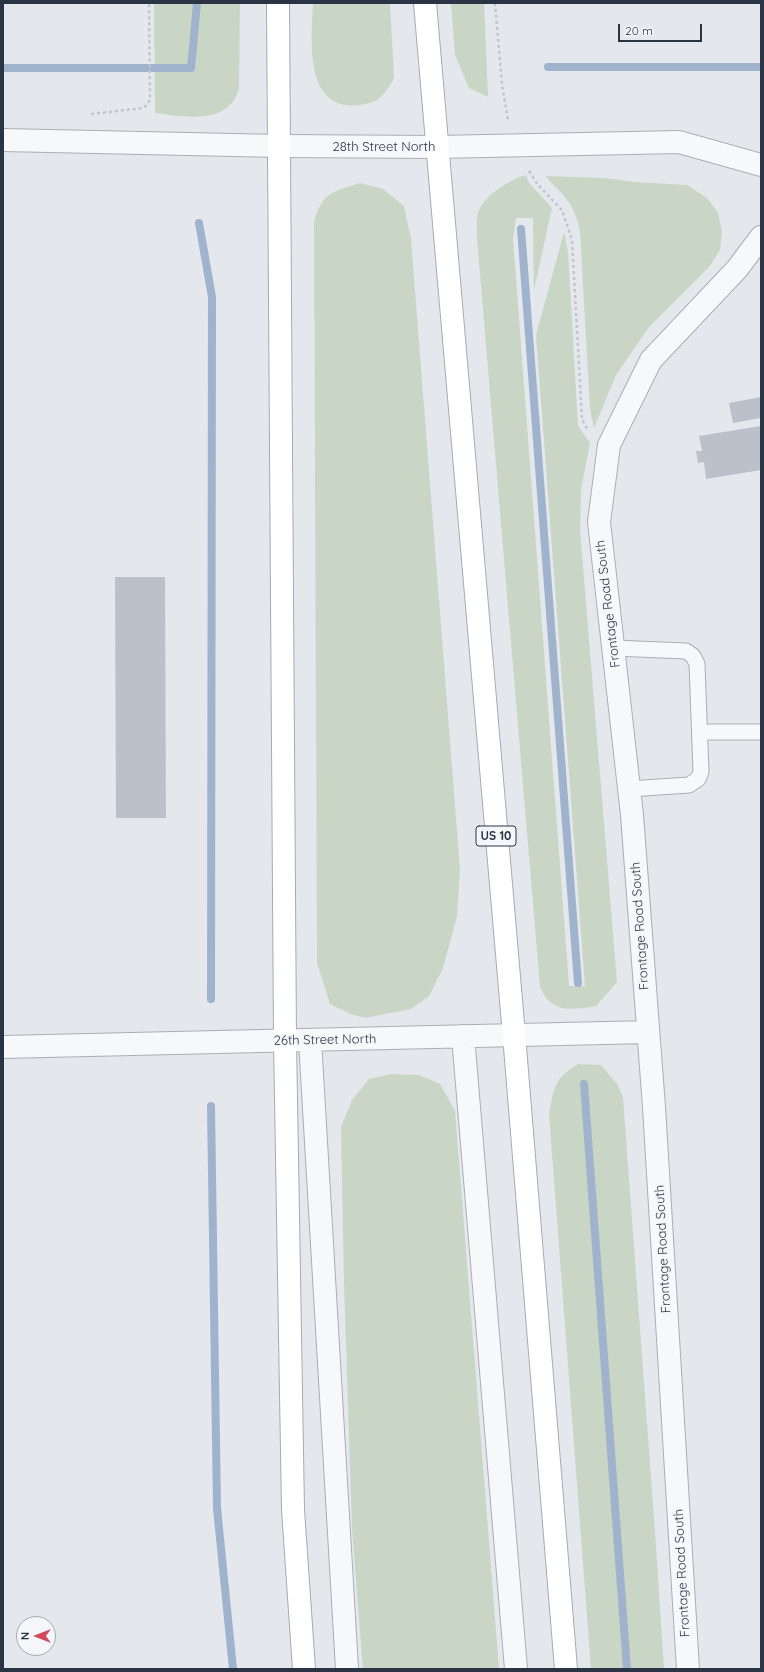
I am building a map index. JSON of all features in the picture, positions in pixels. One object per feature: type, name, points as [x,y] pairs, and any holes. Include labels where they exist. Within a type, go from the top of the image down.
[{"type":"main road","points":[[278,3],[285,1040],[293,1510],[304,1669]]},
{"type":"main road","name":"US 10","points":[[425,3],[514,1035],[566,1669]]},
{"type":"street","name":"28th Street North","points":[[3,140],[280,146],[437,147],[679,142],[761,165]]},
{"type":"street","points":[[3,140],[3,157]]},
{"type":"street","name":"Frontage Road South","points":[[688,1669],[655,1123],[632,815],[598,522],[609,445],[651,360],[737,269],[761,236]]},
{"type":"street","name":"26th Street North","points":[[3,1048],[648,1032]]},
{"type":"street","points":[[463,1036],[516,1669]]},
{"type":"street","points":[[310,1040],[347,1669]]},
{"type":"lane","points":[[613,648],[686,651],[693,656],[697,664],[701,772],[698,779],[689,785],[629,789]]},
{"type":"lane","points":[[700,732],[761,732]]},
{"type":"path","points":[[149,3],[150,100]]},
{"type":"path","points":[[495,3],[502,85],[513,145],[538,185],[562,210],[572,240],[582,419],[590,435],[609,445]]},
{"type":"green space","points":[[154,3],[240,3],[239,89],[230,105],[218,113],[192,117],[155,113]]},
{"type":"green space","points":[[313,3],[390,3],[394,78],[381,97],[373,102],[364,104],[354,106],[345,105],[332,100],[323,90],[317,78],[313,63]]},
{"type":"green space","points":[[451,3],[484,3],[488,97],[469,88],[455,55]]},
{"type":"green space","points":[[526,175],[529,183],[552,208],[534,290],[533,218],[516,218],[513,238],[569,986],[585,986],[536,335],[564,232],[568,252],[578,426],[590,443],[581,490],[580,530],[617,982],[596,1006],[579,1009],[556,1006],[550,1002],[540,987],[477,238],[477,216],[485,200],[505,184]]},
{"type":"green space","points":[[545,176],[604,178],[635,182],[687,185],[707,198],[718,213],[722,231],[720,250],[709,267],[649,327],[616,375],[594,428],[590,409],[580,231],[578,221],[571,206]]},
{"type":"green space","points":[[360,183],[383,189],[404,206],[411,239],[460,870],[457,916],[443,968],[429,996],[411,1009],[365,1018],[351,1014],[330,1004],[317,963],[314,221],[317,211],[325,198],[336,191]]},
{"type":"green space","points":[[578,1064],[601,1065],[617,1084],[623,1097],[664,1669],[591,1669],[549,1114],[556,1085],[564,1074]]},
{"type":"green space","points":[[392,1074],[419,1075],[440,1084],[455,1111],[499,1669],[363,1669],[352,1529],[344,1282],[341,1127],[352,1100],[369,1079]]},
{"type":"building","points":[[761,397],[761,418],[733,423],[729,403]]},
{"type":"building","points":[[761,426],[761,470],[706,479],[704,462],[698,463],[696,451],[702,451],[699,436]]},
{"type":"building","points":[[115,577],[165,577],[166,818],[116,818]]},
{"type":"waterway","points":[[3,68],[191,68],[197,3]]},
{"type":"waterway","points":[[548,67],[761,67]]},
{"type":"waterway","points":[[199,223],[212,297],[211,999]]},
{"type":"waterway","points":[[521,229],[578,983]]},
{"type":"waterway","points":[[584,1084],[627,1669]]},
{"type":"waterway","points":[[211,1106],[217,1508],[233,1669]]}]
